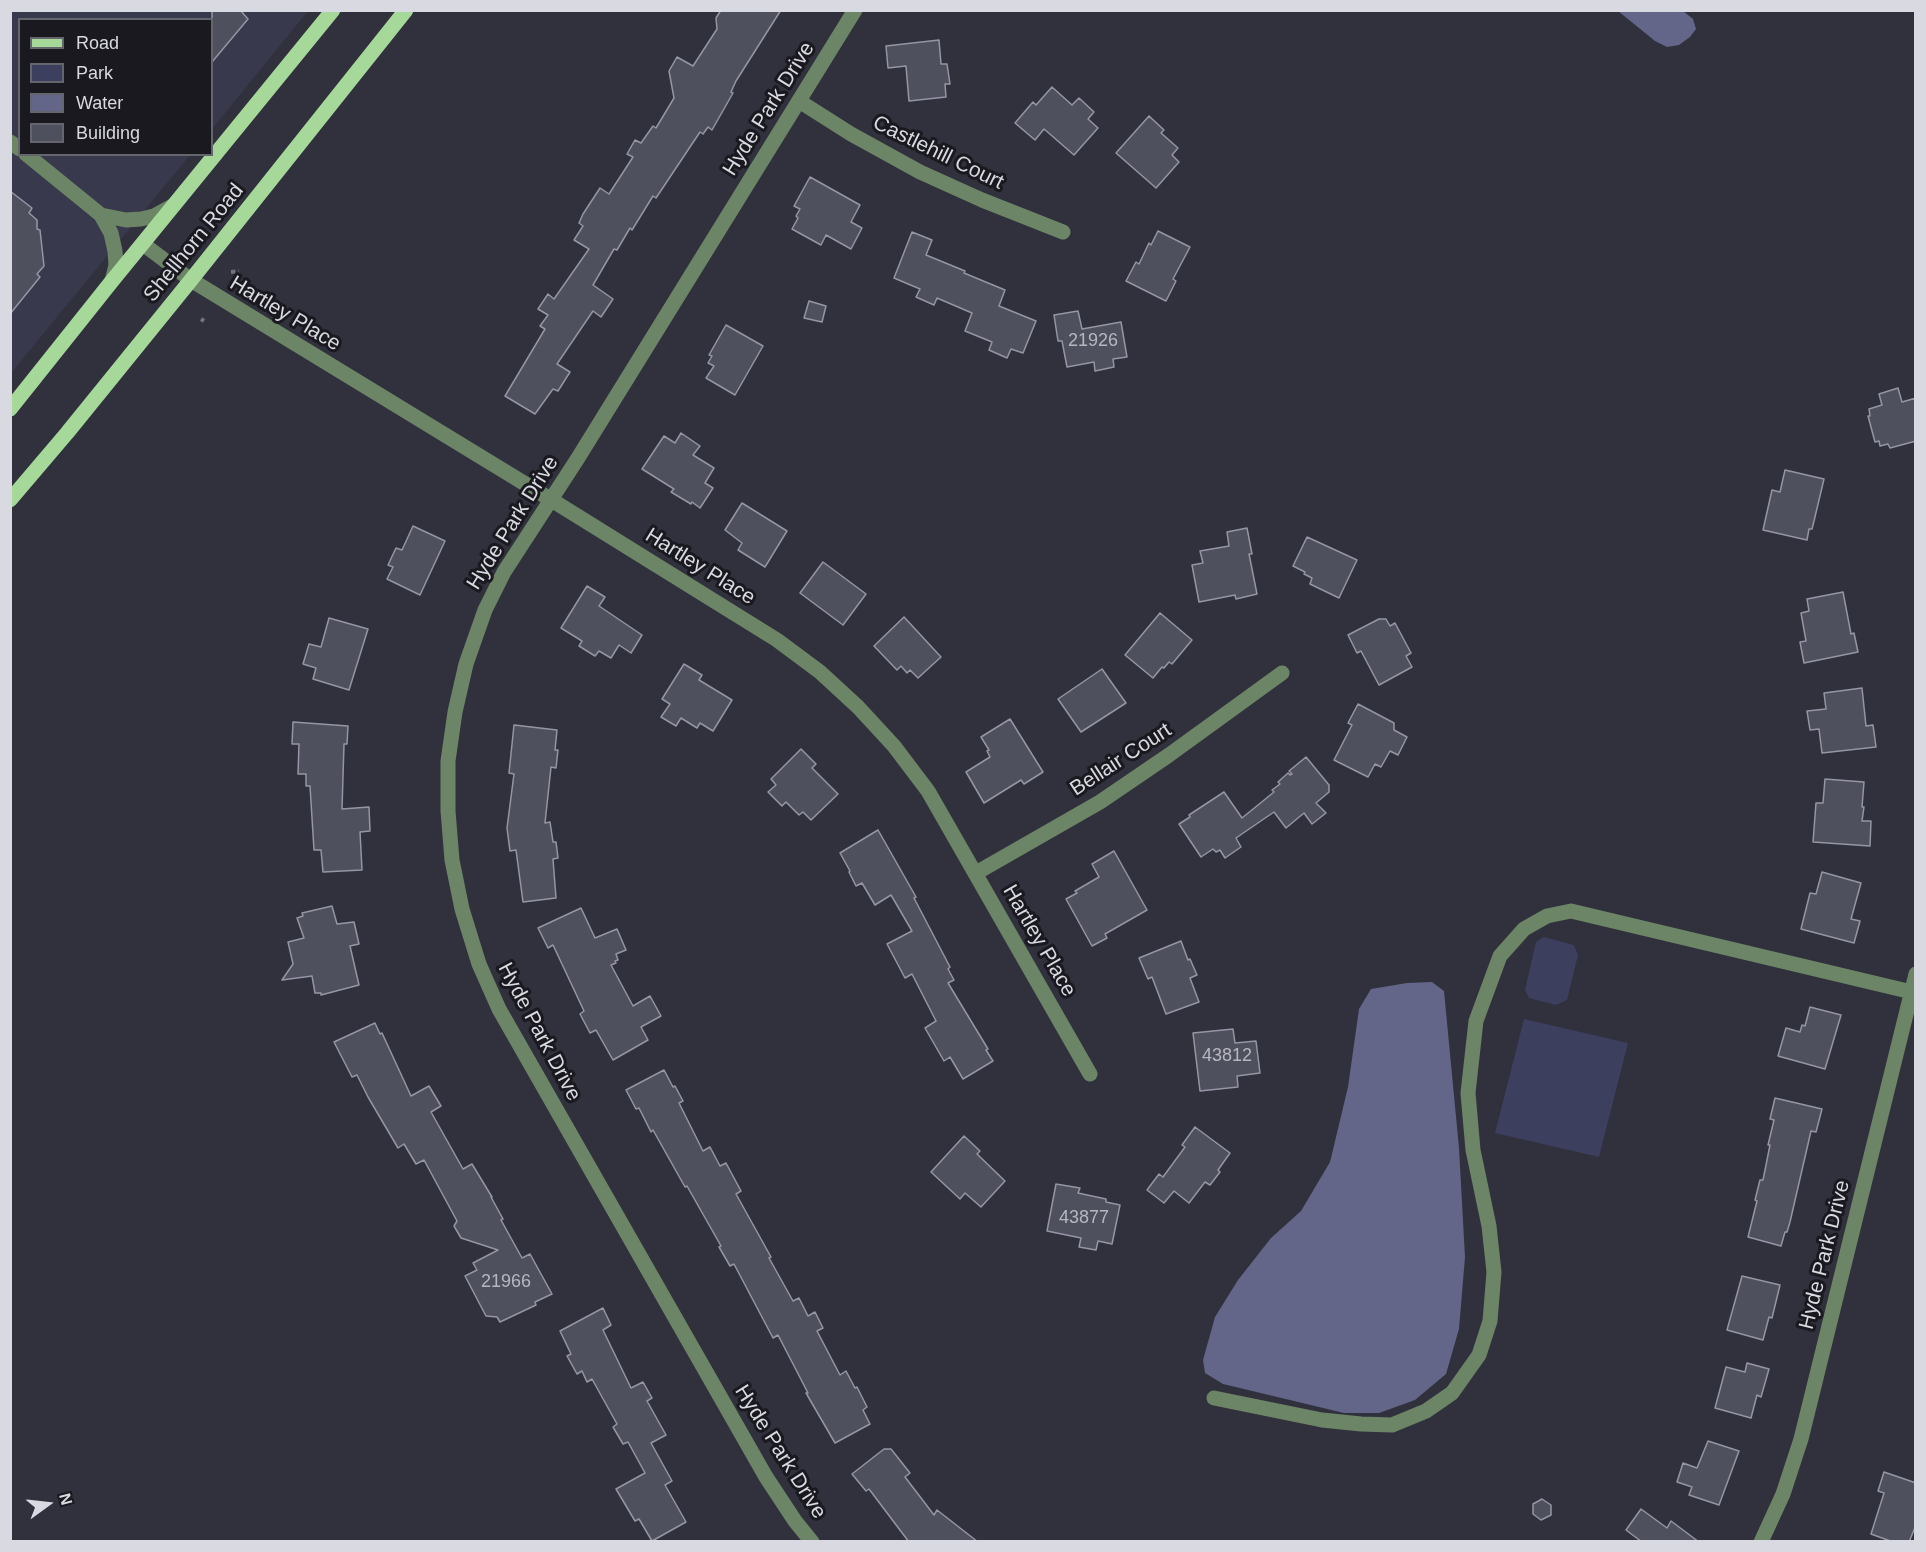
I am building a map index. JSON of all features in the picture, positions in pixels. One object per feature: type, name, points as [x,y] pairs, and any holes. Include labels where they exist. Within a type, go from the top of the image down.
[{"type":"main road","name":"Shellhorn Road","points":[[10,409],[333,10]]},
{"type":"main road","name":"Shellhorn Road","points":[[10,500],[67,434],[406,10]]},
{"type":"street","name":"Hyde Park Drive","points":[[812,1542],[766,1477],[500,1009],[479,964],[462,909],[452,860],[448,811],[448,762],[455,712],[466,664],[485,610],[504,572],[855,10]]},
{"type":"street","name":"Castlehill Court","points":[[799,101],[851,134],[920,172],[982,200],[1064,232]]},
{"type":"street","points":[[29,156],[101,215],[111,233],[115,251],[116,265],[112,281]]},
{"type":"street","points":[[101,215],[126,220],[141,219],[154,216],[174,205]]},
{"type":"street","name":"Hartley Place","points":[[143,244],[191,280],[777,640],[820,672],[858,707],[894,746],[928,791],[1090,1074]]},
{"type":"street","name":"Bellair Court","points":[[976,873],[1100,802],[1282,673]]},
{"type":"street","points":[[1214,1398],[1322,1420],[1392,1425],[1426,1411],[1452,1393],[1479,1355],[1490,1321],[1494,1272],[1490,1226],[1473,1150],[1468,1093],[1476,1021],[1500,956],[1524,929],[1547,916],[1571,911],[1913,993]]},
{"type":"street","name":"Hyde Park Drive","points":[[1761,1542],[1784,1494],[1802,1439],[1916,974]]},
{"type":"path","points":[[231,272],[240,271]]},
{"type":"shaded area","points":[[11,11],[308,11],[213,128],[213,18],[18,18],[18,156],[189,156],[11,373]]},
{"type":"green space","points":[[1544,937],[1574,945],[1578,955],[1567,1000],[1556,1005],[1529,998],[1525,990],[1536,942]]},
{"type":"green space","points":[[1524,1019],[1628,1043],[1599,1157],[1495,1133]]},
{"type":"water","points":[[1618,11],[1683,11],[1693,19],[1696,29],[1679,45],[1667,47],[1655,41]]},
{"type":"water","points":[[1432,982],[1444,991],[1459,1148],[1465,1257],[1459,1329],[1446,1374],[1415,1400],[1379,1413],[1344,1413],[1223,1384],[1205,1373],[1203,1360],[1215,1317],[1238,1280],[1271,1238],[1301,1211],[1330,1162],[1348,1087],[1359,1009],[1371,989],[1407,983]]},
{"type":"building","points":[[212,10],[240,10],[248,19],[213,61],[213,18]]},
{"type":"building","points":[[721,10],[781,10],[736,81],[731,92],[733,93],[712,130],[708,127],[703,134],[700,132],[656,198],[653,196],[632,230],[630,228],[617,250],[614,249],[593,285],[613,299],[601,317],[593,311],[557,364],[570,372],[558,391],[553,389],[535,414],[505,396],[545,329],[540,326],[548,315],[538,309],[548,294],[554,299],[589,249],[574,240],[583,226],[579,223],[583,214],[600,188],[609,194],[633,157],[627,154],[635,140],[641,143],[653,126],[656,128],[674,98],[669,71],[677,57],[693,66],[717,29],[716,18]]},
{"type":"building","points":[[939,40],[941,64],[947,64],[950,84],[945,84],[946,97],[909,101],[906,66],[888,68],[886,46]]},
{"type":"building","points":[[1052,87],[1072,105],[1079,98],[1094,112],[1088,119],[1098,128],[1074,155],[1044,129],[1035,140],[1015,123],[1033,102],[1036,105]]},
{"type":"building","points":[[1149,116],[1164,130],[1161,133],[1178,148],[1172,155],[1179,162],[1156,188],[1116,153]]},
{"type":"building","points":[[810,177],[860,205],[851,222],[862,228],[851,249],[826,235],[821,245],[792,229],[800,209],[794,206]]},
{"type":"building","points":[[10,191],[32,208],[29,213],[37,220],[37,229],[40,230],[44,266],[37,274],[40,277],[10,314]]},
{"type":"building","points":[[1158,231],[1190,247],[1173,279],[1176,281],[1166,301],[1126,281],[1136,262],[1139,264],[1149,243],[1151,245]]},
{"type":"building","points":[[912,232],[932,240],[926,255],[1005,290],[999,306],[1036,321],[1023,353],[1011,349],[1007,358],[989,350],[992,342],[965,331],[972,313],[937,298],[934,305],[916,297],[920,289],[894,278]]},
{"type":"building","points":[[809,301],[826,306],[822,322],[804,318]]},
{"type":"building","points":[[1078,311],[1082,329],[1121,322],[1127,357],[1113,359],[1114,367],[1095,371],[1094,362],[1067,367],[1062,341],[1058,341],[1054,315]]},
{"type":"building","points":[[726,325],[763,346],[735,395],[706,378],[714,366],[708,363],[712,356],[709,355]]},
{"type":"building","points":[[1898,388],[1902,402],[1916,398],[1916,441],[1890,448],[1888,444],[1880,446],[1879,441],[1875,442],[1868,416],[1870,416],[1869,409],[1882,405],[1879,394]]},
{"type":"building","points":[[681,433],[700,446],[693,455],[714,468],[705,483],[713,488],[700,508],[671,492],[674,489],[642,469],[664,436],[675,443]]},
{"type":"building","points":[[1785,470],[1824,479],[1812,529],[1809,529],[1807,540],[1763,530],[1772,490],[1780,492]]},
{"type":"building","points":[[742,503],[787,531],[765,567],[738,550],[742,543],[725,530]]},
{"type":"building","points":[[413,526],[445,541],[420,595],[387,579],[393,567],[388,565],[396,548],[402,550]]},
{"type":"building","points":[[1247,528],[1252,554],[1249,554],[1257,594],[1236,599],[1235,595],[1199,602],[1192,565],[1203,563],[1200,551],[1229,546],[1227,532]]},
{"type":"building","points":[[1307,537],[1357,560],[1339,598],[1310,584],[1312,578],[1293,566]]},
{"type":"building","points":[[823,562],[866,594],[843,625],[800,593]]},
{"type":"building","points":[[587,586],[605,597],[599,606],[642,635],[631,653],[619,645],[611,658],[599,651],[595,656],[579,646],[582,641],[561,628]]},
{"type":"building","points":[[1843,592],[1851,634],[1854,633],[1858,652],[1804,663],[1800,642],[1806,641],[1801,613],[1809,611],[1807,599]]},
{"type":"building","points":[[1160,613],[1192,640],[1172,664],[1169,662],[1164,668],[1162,667],[1153,678],[1125,655]]},
{"type":"building","points":[[904,617],[941,657],[918,678],[910,670],[907,673],[901,666],[897,670],[874,646]]},
{"type":"building","points":[[329,618],[368,629],[349,690],[313,679],[316,668],[303,664],[309,644],[321,647]]},
{"type":"building","points":[[1379,619],[1386,619],[1390,626],[1395,623],[1411,653],[1406,656],[1412,667],[1379,685],[1361,651],[1357,653],[1348,635]]},
{"type":"building","points":[[684,664],[702,675],[699,680],[732,700],[713,731],[700,723],[697,728],[681,718],[676,726],[661,717],[670,704],[662,699]]},
{"type":"building","points":[[1102,669],[1126,703],[1081,732],[1058,699]]},
{"type":"building","points":[[1862,688],[1866,726],[1873,725],[1876,747],[1822,753],[1819,729],[1810,730],[1807,711],[1826,709],[1824,693]]},
{"type":"building","points":[[1358,704],[1394,723],[1394,730],[1407,737],[1398,755],[1390,751],[1381,767],[1375,764],[1368,777],[1334,760],[1352,725],[1348,723]]},
{"type":"building","points":[[1010,719],[1043,772],[1024,784],[1021,780],[984,803],[966,772],[990,757],[987,751],[989,750],[981,737]]},
{"type":"building","points":[[293,722],[348,726],[347,744],[344,744],[342,809],[369,807],[370,831],[360,832],[362,870],[323,872],[321,850],[314,850],[310,786],[306,786],[306,774],[298,774],[299,744],[292,744]]},
{"type":"building","points":[[514,725],[557,730],[556,768],[551,767],[545,823],[550,822],[553,842],[556,842],[558,858],[553,859],[556,898],[523,902],[516,850],[510,851],[507,828],[514,774],[509,773]]},
{"type":"building","points":[[801,749],[816,764],[812,768],[838,794],[811,820],[803,812],[799,815],[786,802],[782,806],[768,792],[776,785],[771,779]]},
{"type":"building","points":[[1306,757],[1329,785],[1329,792],[1316,803],[1326,813],[1312,824],[1304,813],[1286,828],[1274,812],[1236,838],[1241,847],[1225,858],[1220,850],[1216,852],[1213,849],[1201,857],[1179,824],[1224,792],[1242,818],[1274,792],[1272,790],[1280,784],[1278,782],[1288,773],[1292,774],[1289,771]]},
{"type":"building","points":[[1825,779],[1864,782],[1862,821],[1871,821],[1870,846],[1813,842],[1816,803],[1823,803]]},
{"type":"building","points":[[878,830],[916,897],[914,898],[950,967],[948,969],[954,980],[948,983],[993,1061],[963,1079],[950,1057],[944,1061],[925,1028],[936,1021],[912,974],[905,978],[887,944],[912,931],[891,895],[875,905],[862,883],[856,886],[840,853]]},
{"type":"building","points":[[1114,851],[1147,910],[1105,934],[1107,938],[1092,946],[1066,899],[1099,877],[1092,864]]},
{"type":"building","points":[[1822,872],[1861,883],[1851,919],[1860,921],[1854,943],[1801,929],[1810,893],[1816,894]]},
{"type":"building","points":[[332,906],[337,924],[354,922],[359,944],[350,946],[359,985],[321,995],[321,993],[315,993],[312,976],[282,980],[293,964],[288,942],[304,938],[297,918],[303,916],[302,913]]},
{"type":"building","points":[[581,908],[595,938],[617,929],[626,950],[616,954],[618,960],[611,965],[633,1006],[650,996],[661,1016],[641,1027],[648,1040],[613,1060],[596,1030],[590,1033],[580,1014],[584,1011],[553,945],[548,948],[538,928]]},
{"type":"building","points":[[1181,941],[1197,975],[1190,978],[1199,1002],[1166,1014],[1152,977],[1148,979],[1139,958]]},
{"type":"building","points":[[1810,1007],[1841,1015],[1825,1069],[1778,1056],[1786,1028],[1800,1032],[1802,1025],[1805,1026]]},
{"type":"building","points":[[375,1023],[380,1034],[382,1033],[411,1096],[429,1086],[441,1106],[431,1112],[463,1169],[472,1164],[492,1197],[503,1219],[501,1220],[522,1258],[530,1254],[552,1294],[535,1302],[536,1305],[500,1322],[497,1317],[486,1316],[465,1276],[477,1270],[473,1263],[498,1250],[461,1238],[454,1226],[457,1221],[424,1160],[416,1164],[404,1144],[398,1148],[357,1075],[352,1077],[334,1042]]},
{"type":"building","points":[[1233,1029],[1235,1043],[1256,1041],[1260,1073],[1237,1076],[1238,1087],[1200,1091],[1193,1033]]},
{"type":"building","points":[[664,1070],[683,1101],[679,1103],[703,1151],[710,1147],[720,1166],[726,1163],[741,1191],[736,1194],[793,1301],[799,1298],[808,1316],[815,1312],[823,1328],[817,1331],[840,1375],[846,1371],[867,1407],[863,1410],[870,1424],[835,1443],[806,1393],[808,1393],[778,1335],[773,1338],[734,1264],[730,1266],[687,1186],[685,1187],[653,1130],[651,1132],[639,1108],[636,1109],[626,1090]]},
{"type":"building","points":[[1775,1098],[1822,1109],[1816,1132],[1811,1131],[1790,1222],[1781,1246],[1748,1237],[1770,1145],[1768,1145],[1774,1120],[1770,1119]]},
{"type":"building","points":[[1195,1127],[1230,1153],[1210,1185],[1205,1182],[1189,1203],[1174,1191],[1164,1203],[1147,1190],[1159,1174],[1163,1177],[1185,1147],[1182,1145]]},
{"type":"building","points":[[964,1136],[980,1151],[977,1154],[1005,1181],[981,1207],[965,1193],[960,1199],[931,1172]]},
{"type":"building","points":[[1056,1184],[1080,1188],[1078,1193],[1106,1199],[1106,1202],[1120,1205],[1112,1244],[1098,1241],[1096,1250],[1079,1247],[1081,1238],[1047,1231]]},
{"type":"building","points":[[1742,1276],[1780,1285],[1772,1318],[1769,1317],[1763,1340],[1727,1330]]},
{"type":"building","points":[[603,1308],[611,1325],[603,1330],[631,1388],[643,1382],[652,1398],[647,1401],[666,1435],[651,1443],[672,1481],[665,1485],[686,1522],[652,1541],[639,1519],[635,1521],[616,1489],[645,1473],[628,1442],[623,1444],[613,1427],[617,1424],[592,1379],[587,1382],[582,1371],[577,1374],[567,1356],[571,1354],[560,1331]]},
{"type":"building","points":[[1747,1363],[1769,1369],[1761,1397],[1757,1395],[1751,1418],[1715,1408],[1726,1367],[1745,1372]]},
{"type":"building","points":[[1708,1441],[1739,1451],[1719,1505],[1689,1495],[1692,1487],[1677,1482],[1683,1463],[1697,1468]]},
{"type":"building","points":[[884,1449],[891,1449],[910,1473],[905,1477],[934,1515],[937,1510],[978,1542],[909,1542],[869,1489],[866,1491],[852,1474]]},
{"type":"building","points":[[1884,1472],[1916,1483],[1916,1525],[1909,1542],[1893,1542],[1871,1534],[1884,1493],[1878,1491]]},
{"type":"building","points":[[1542,1499],[1551,1505],[1551,1515],[1541,1520],[1533,1514],[1533,1504]]},
{"type":"building","points":[[1641,1509],[1667,1528],[1671,1521],[1699,1542],[1642,1542],[1626,1530]]}]
